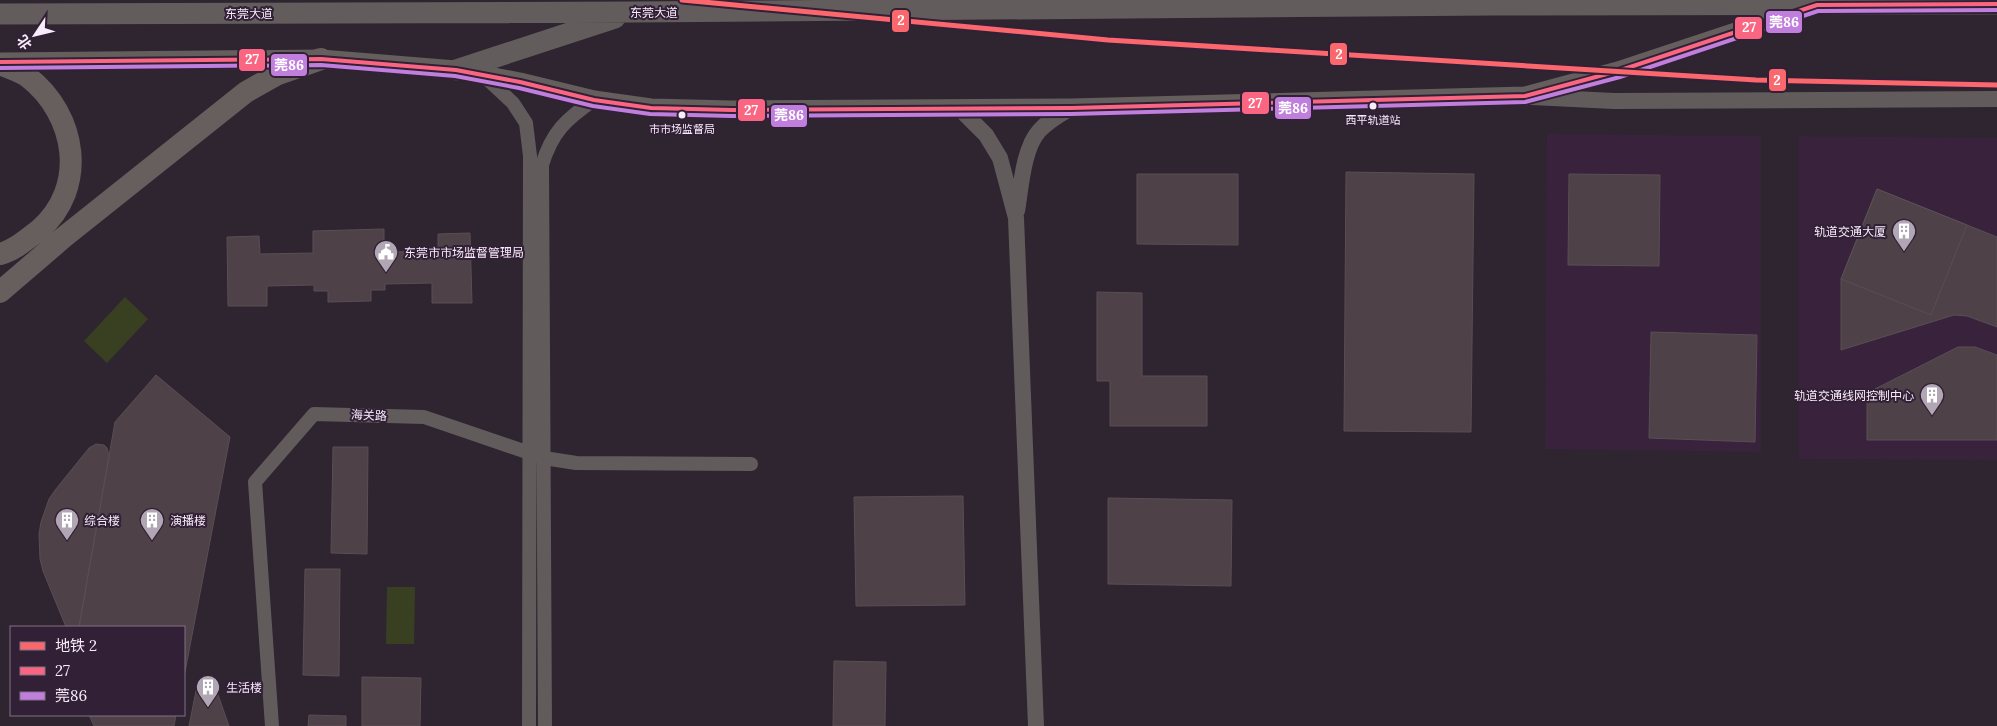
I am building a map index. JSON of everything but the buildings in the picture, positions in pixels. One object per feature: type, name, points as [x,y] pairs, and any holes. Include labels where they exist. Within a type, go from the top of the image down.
[{"type":"highway","points":[[0,292],[64,237],[246,92],[278,74],[321,59]]},
{"type":"highway","points":[[0,63],[26,76],[47,95],[63,122],[71,149],[65,199],[49,221],[30,238],[0,254]]},
{"type":"main road","name":"东莞大道","points":[[0,14],[633,12],[1494,4],[1995,4]]},
{"type":"main road","points":[[0,63],[321,59],[456,70],[594,100],[660,108],[732,110],[1071,108],[1525,96],[1618,71],[1817,5]]},
{"type":"main road","points":[[456,70],[633,12]]},
{"type":"street","points":[[483,75],[512,103],[526,123],[530,156],[528,726]]},
{"type":"street","points":[[1525,96],[1614,101],[1997,99]]},
{"type":"street","points":[[545,726],[542,165],[548,146],[557,131],[573,114],[594,100]]},
{"type":"street","points":[[959,108],[986,135],[1000,158],[1016,218]]},
{"type":"street","points":[[1036,726],[1016,218],[1027,154],[1037,132],[1050,120],[1071,108]]},
{"type":"street","name":"海关路","points":[[272,726],[255,482],[314,414],[424,417],[544,458],[576,463],[751,464]]},
{"type":"shaded area","points":[[1547,134],[1761,136],[1761,452],[1545,449]]},
{"type":"shaded area","points":[[1799,136],[1997,138],[1997,460],[1799,459]]},
{"type":"green space","points":[[125,297],[148,319],[107,363],[84,341]]},
{"type":"green space","points":[[387,587],[415,587],[414,644],[386,644]]},
{"type":"metro line","name":"2","points":[[682,0],[1108,40],[1756,80],[1997,85]]},
{"type":"transit line","name":"27","points":[[0,62],[321,59],[456,70],[520,82],[594,100],[651,108],[732,110],[1071,108],[1525,96],[1618,71],[1817,5],[1997,4]]},
{"type":"transit line","name":"莞86","points":[[0,68],[321,65],[455,76],[519,88],[593,106],[650,114],[732,116],[1071,114],[1525,102],[1620,77],[1818,11],[1997,10]]},
{"type":"place","name":"西平轨道站","points":[[1373,106]]},
{"type":"place","name":"市市场监督局","points":[[682,115]]},
{"type":"place","name":"轨道交通大厦","points":[[1904,252]]},
{"type":"place","name":"东莞市市场监督管理局","points":[[386,273]]},
{"type":"place","name":"轨道交通线网控制中心","points":[[1932,416]]},
{"type":"place","name":"综合楼","points":[[67,541]]},
{"type":"place","name":"演播楼","points":[[152,541]]},
{"type":"place","name":"生活楼","points":[[208,708]]}]
